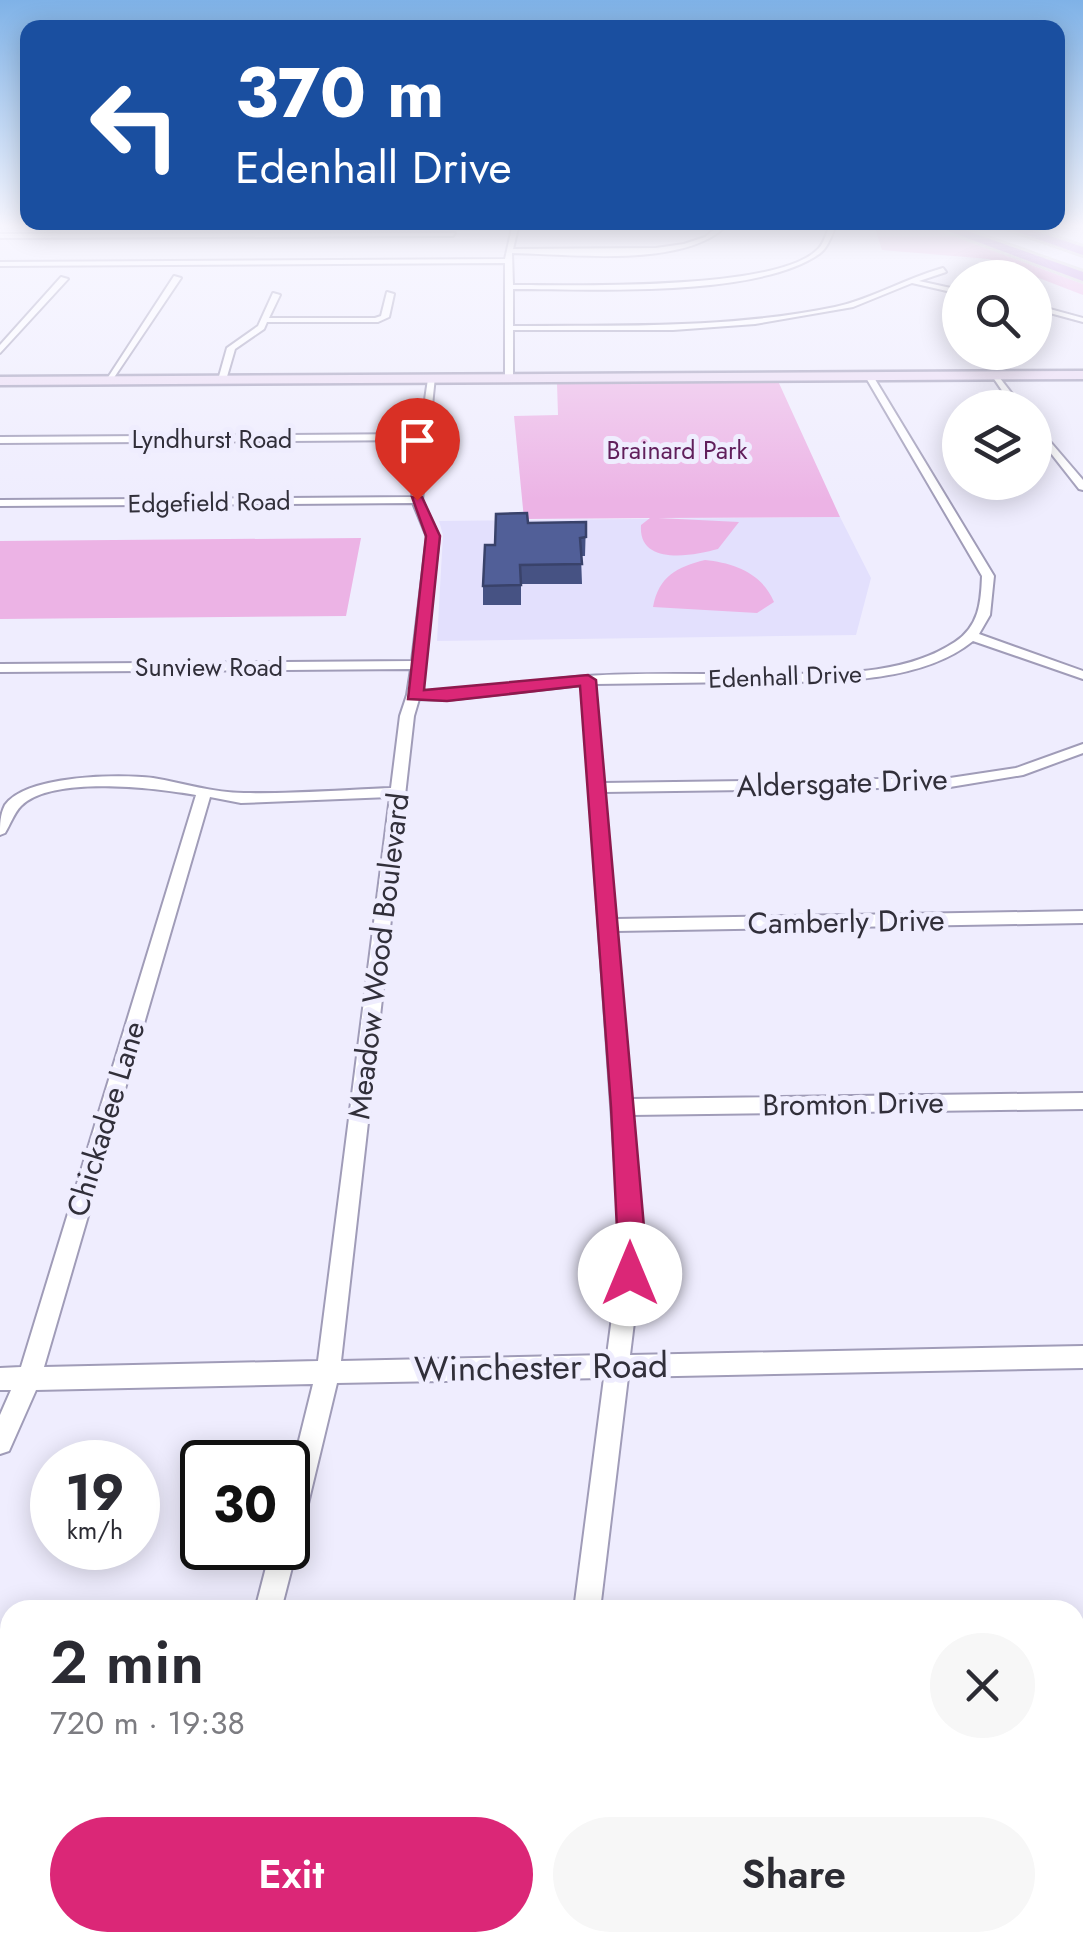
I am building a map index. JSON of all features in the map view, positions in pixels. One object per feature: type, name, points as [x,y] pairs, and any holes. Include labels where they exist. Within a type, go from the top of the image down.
[{"type":"main road","points":[[0,381],[1083,375]]},
{"type":"street","points":[[0,350],[27,319]]},
{"type":"street","points":[[108,380],[149,319]]},
{"type":"street","points":[[222,380],[231,348],[266,320],[378,319]]},
{"type":"street","points":[[508,378],[509,319]]},
{"type":"street","points":[[509,328],[677,327],[782,319]]},
{"type":"street","points":[[869,376],[988,576],[986,610],[972,636],[1083,675]]},
{"type":"street","points":[[994,376],[1005,390]]},
{"type":"street","name":"Meadow Wood Boulevard","points":[[310,1444],[328,1372],[433,536],[417,500],[432,379]]},
{"type":"street","name":"Lyndhurst Road","points":[[0,440],[425,438]]},
{"type":"street","points":[[1052,448],[1083,487]]},
{"type":"street","name":"Edgefield Road","points":[[0,504],[417,500]]},
{"type":"street","name":"Edenhall Drive","points":[[414,696],[447,696],[588,680],[846,676],[888,671],[936,655],[972,636]]},
{"type":"street","name":"Sunview Road","points":[[0,668],[418,665]]},
{"type":"street","points":[[587,1600],[632,1250],[588,680]]},
{"type":"street","name":"Aldersgate Drive","points":[[597,788],[932,784],[1004,774],[1062,759],[1083,748]]},
{"type":"street","points":[[0,830],[21,799],[36,792],[90,782],[148,782],[241,798],[399,792]]},
{"type":"street","name":"Chickadee Lane","points":[[0,1442],[29,1378],[204,793]]},
{"type":"street","name":"Camberly Drive","points":[[608,925],[1083,918]]},
{"type":"street","name":"Bromton Drive","points":[[623,1107],[1083,1101]]},
{"type":"street","name":"Winchester Road","points":[[0,1378],[1083,1357]]},
{"type":"street","points":[[271,1600],[278,1570]]},
{"type":"shaded area","points":[[840,517],[871,578],[856,635],[437,641],[443,535],[439,521]]},
{"type":"green space","name":"Brainard Park","points":[[778,381],[840,517],[658,518],[739,522],[718,549],[682,555],[648,547],[641,525],[650,518],[524,519],[514,416],[558,415],[557,383]]},
{"type":"green space","points":[[361,538],[346,616],[0,619],[0,541]]},
{"type":"green space","points":[[705,560],[746,571],[762,584],[774,602],[757,613],[653,607],[671,574]]},
{"type":"building","points":[[527,513],[528,523],[586,522],[586,537],[580,538],[582,564],[520,565],[521,585],[483,586],[485,545],[495,545],[496,514]]},
{"type":"route","points":[[417,500],[432,526],[433,536],[414,696],[447,696],[588,680],[623,1107],[632,1250],[630,1274]]}]
